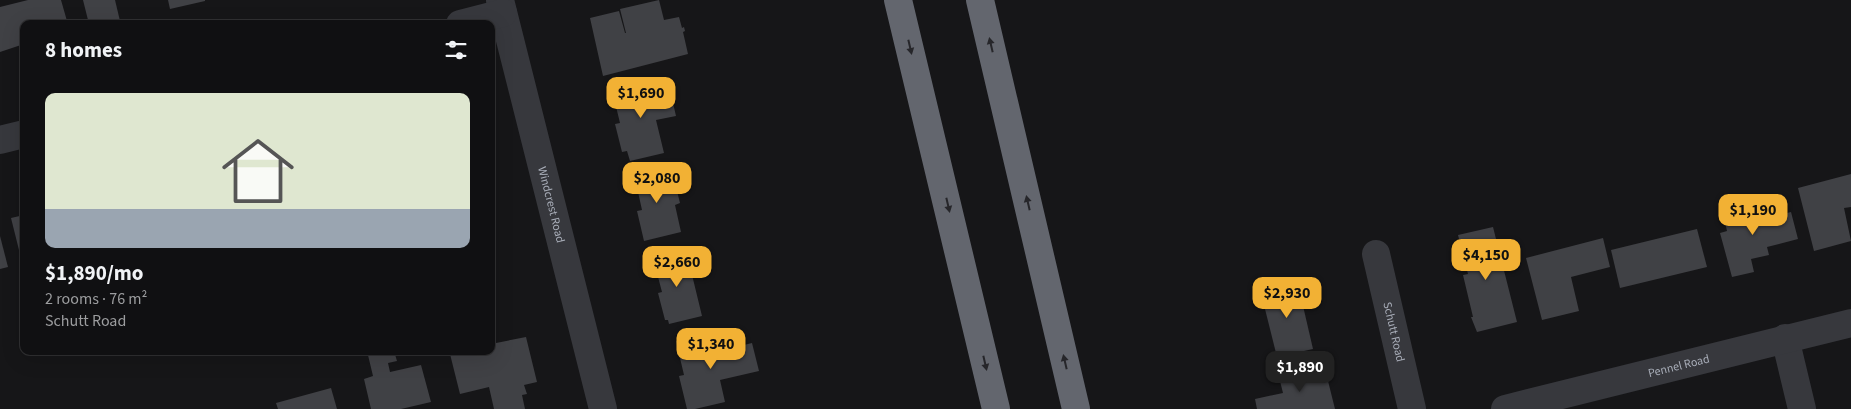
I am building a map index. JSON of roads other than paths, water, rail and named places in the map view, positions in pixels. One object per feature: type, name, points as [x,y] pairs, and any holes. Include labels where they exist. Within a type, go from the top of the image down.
[{"type":"highway","points":[[898,0],[996,409]]},
{"type":"highway","points":[[980,0],[1076,409]]},
{"type":"street","points":[[469,20],[502,6]]},
{"type":"street","name":"Windcrest Road","points":[[502,6],[602,409]]},
{"type":"street","points":[[0,140],[20,135]]},
{"type":"street","name":"Schutt Road","points":[[1376,254],[1412,409]]},
{"type":"street","name":"Pennel Road","points":[[1505,409],[1851,323]]},
{"type":"street","points":[[1786,338],[1802,409]]}]
